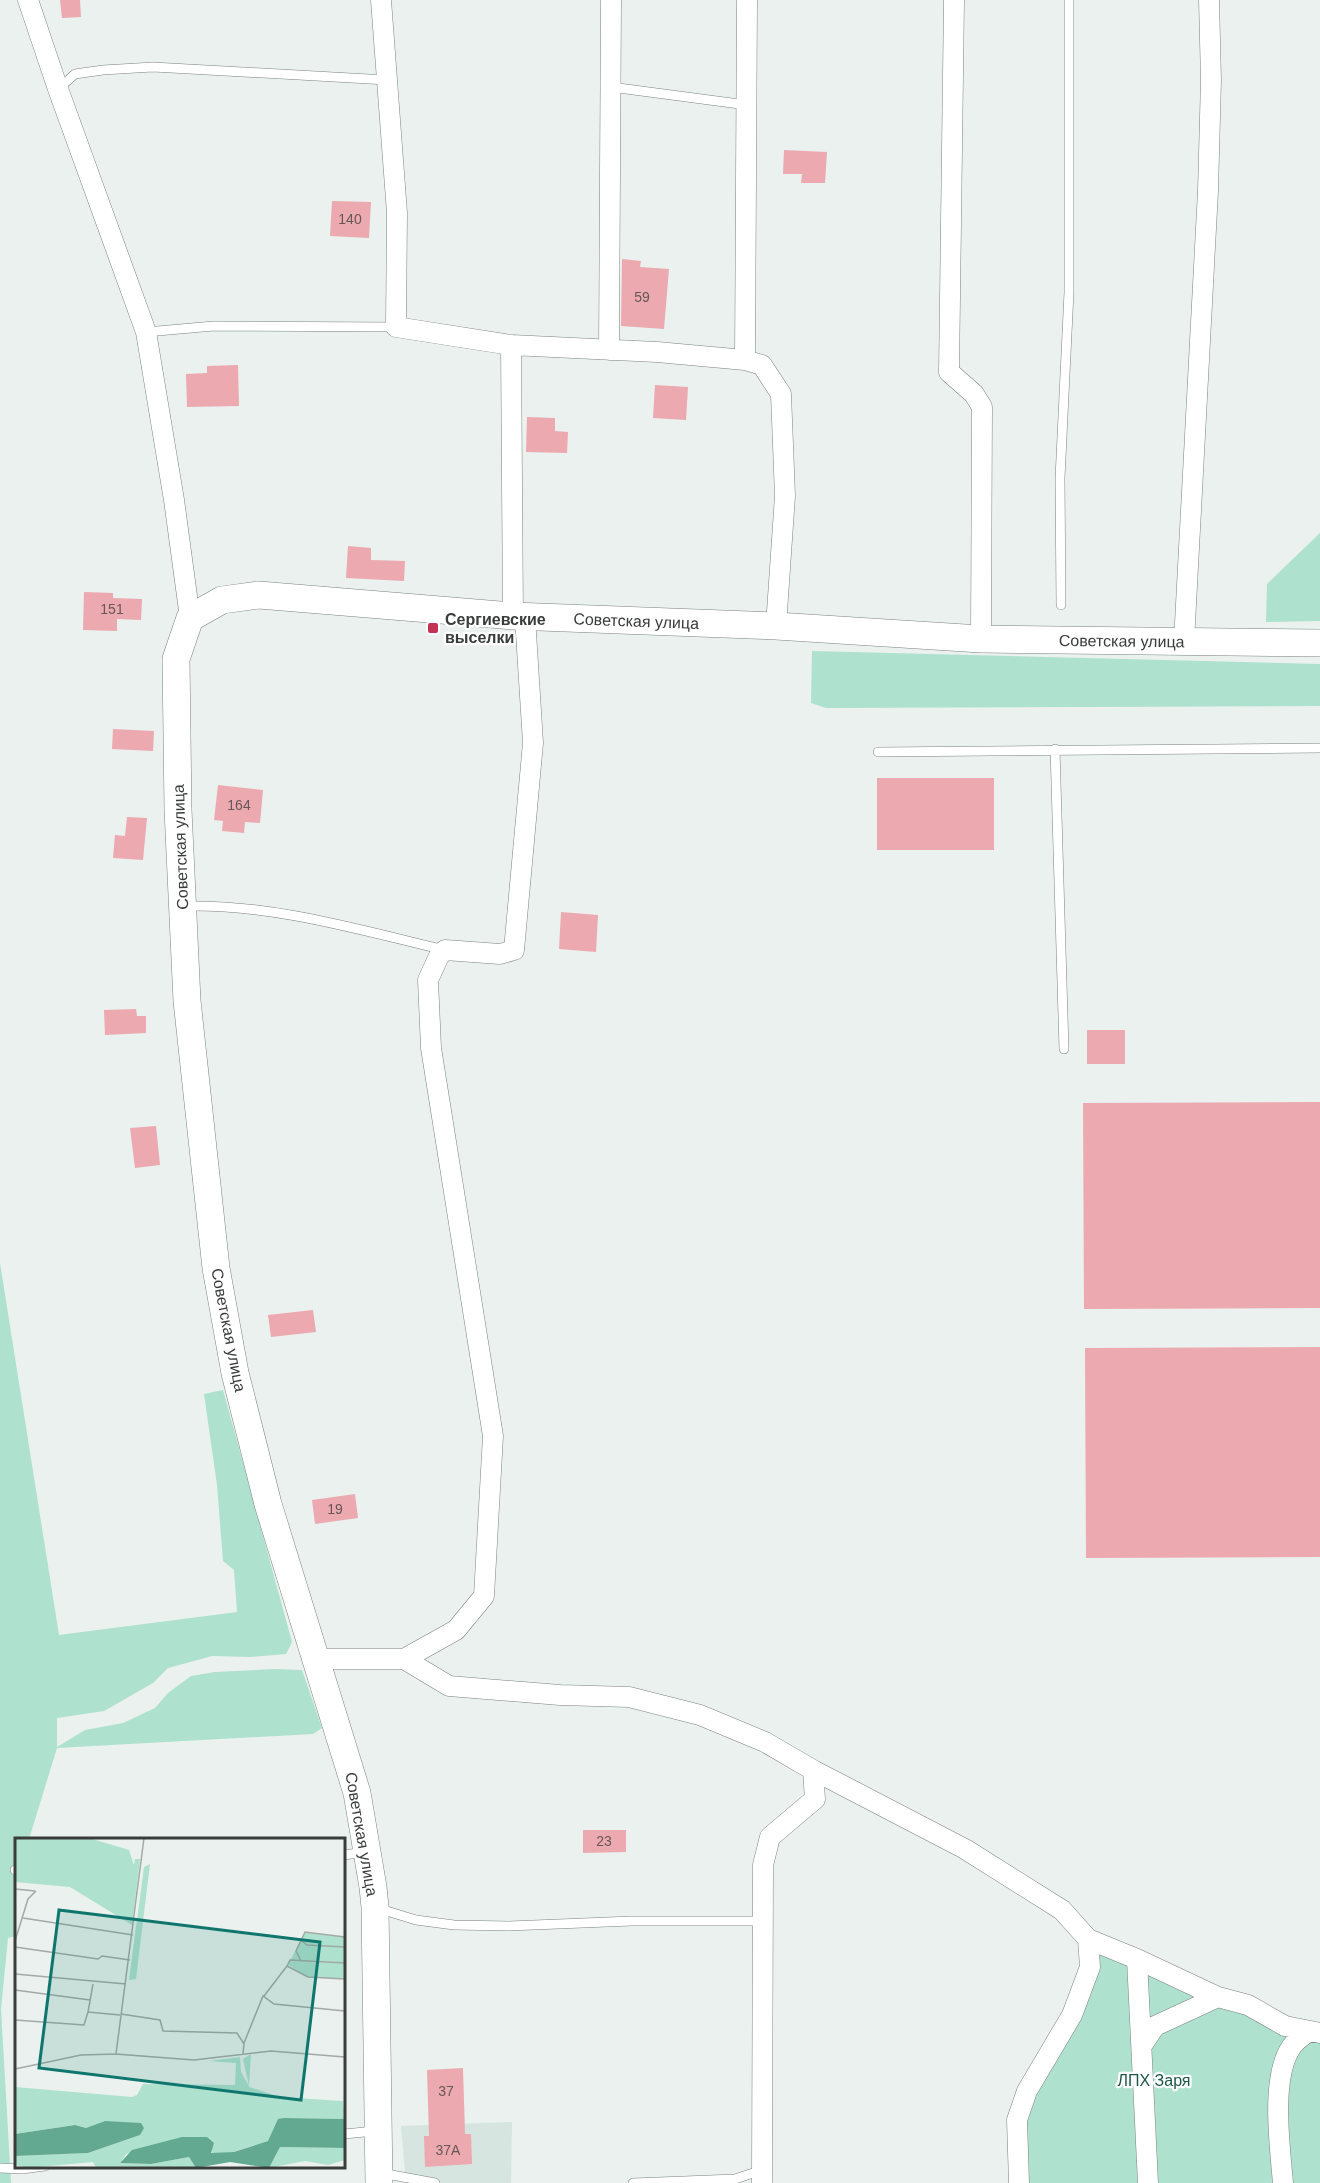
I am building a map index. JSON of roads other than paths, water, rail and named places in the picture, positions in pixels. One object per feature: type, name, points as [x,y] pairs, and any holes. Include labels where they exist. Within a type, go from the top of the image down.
[{"type":"street","points":[[28,0],[146,332],[174,500],[190,618]]},
{"type":"street","points":[[381,0],[397,213],[396,327],[511,345],[745,360],[762,365],[781,394],[785,496],[776,626]]},
{"type":"street","points":[[609,350],[611,0]]},
{"type":"street","points":[[745,360],[747,0]]},
{"type":"street","points":[[954,0],[949,372],[974,394],[982,407],[981,639]]},
{"type":"street","points":[[1184,642],[1208,191],[1211,80],[1209,0]]},
{"type":"street","points":[[316,1659],[404,1659],[456,1630],[484,1596],[493,1436],[431,1048],[428,980],[439,956],[445,950],[500,954],[514,950],[533,743],[519,616],[511,345]]},
{"type":"street","name":"Советская улица","points":[[379,2178],[375,1907],[356,1853],[357,1793],[266,1493],[235,1373],[216,1268],[187,1001],[178,799],[176,659],[190,618],[222,600],[259,595],[519,616],[776,626],[981,639],[1315,643]]},
{"type":"street","points":[[404,1659],[449,1686],[560,1695],[629,1697],[700,1715],[765,1742],[813,1770],[965,1849],[1062,1910],[1088,1939],[1218,1997],[1248,2005],[1285,2026],[1315,2032]]},
{"type":"street","points":[[762,2177],[763,1865],[771,1837],[815,1799],[813,1770]]},
{"type":"street","points":[[1019,2183],[1017,2120],[1027,2091],[1072,2014],[1090,1967],[1088,1939]]},
{"type":"street","points":[[1137,1959],[1143,2044],[1148,2183]]},
{"type":"street","points":[[1143,2044],[1155,2026],[1218,1997]]},
{"type":"street","points":[[1283,2183],[1279,2083],[1286,2055],[1293,2044],[1315,2032]]},
{"type":"lane","points":[[1061,605],[1060,478],[1069,292],[1069,0]]},
{"type":"lane","points":[[58,89],[75,75],[103,70],[153,67],[387,80]]},
{"type":"lane","points":[[611,87],[747,105]]},
{"type":"lane","points":[[146,332],[214,326],[396,327]]},
{"type":"lane","points":[[878,752],[1320,748]]},
{"type":"lane","points":[[1055,749],[1064,1048]]},
{"type":"lane","points":[[183,906],[216,905],[293,914],[445,950]]},
{"type":"lane","points":[[375,1907],[416,1920],[454,1925],[763,1921]]},
{"type":"lane","points":[[345,2134],[377,2131]]},
{"type":"lane","points":[[0,2168],[30,2168]]},
{"type":"lane","points":[[633,2183],[762,2177]]},
{"type":"lane","points":[[379,2178],[435,2183]]},
{"type":"place","name":"Сергиевские выселки","points":[[433,628]]},
{"type":"park label","name":"ЛПХ Заря","points":[[1154,2080]]}]
